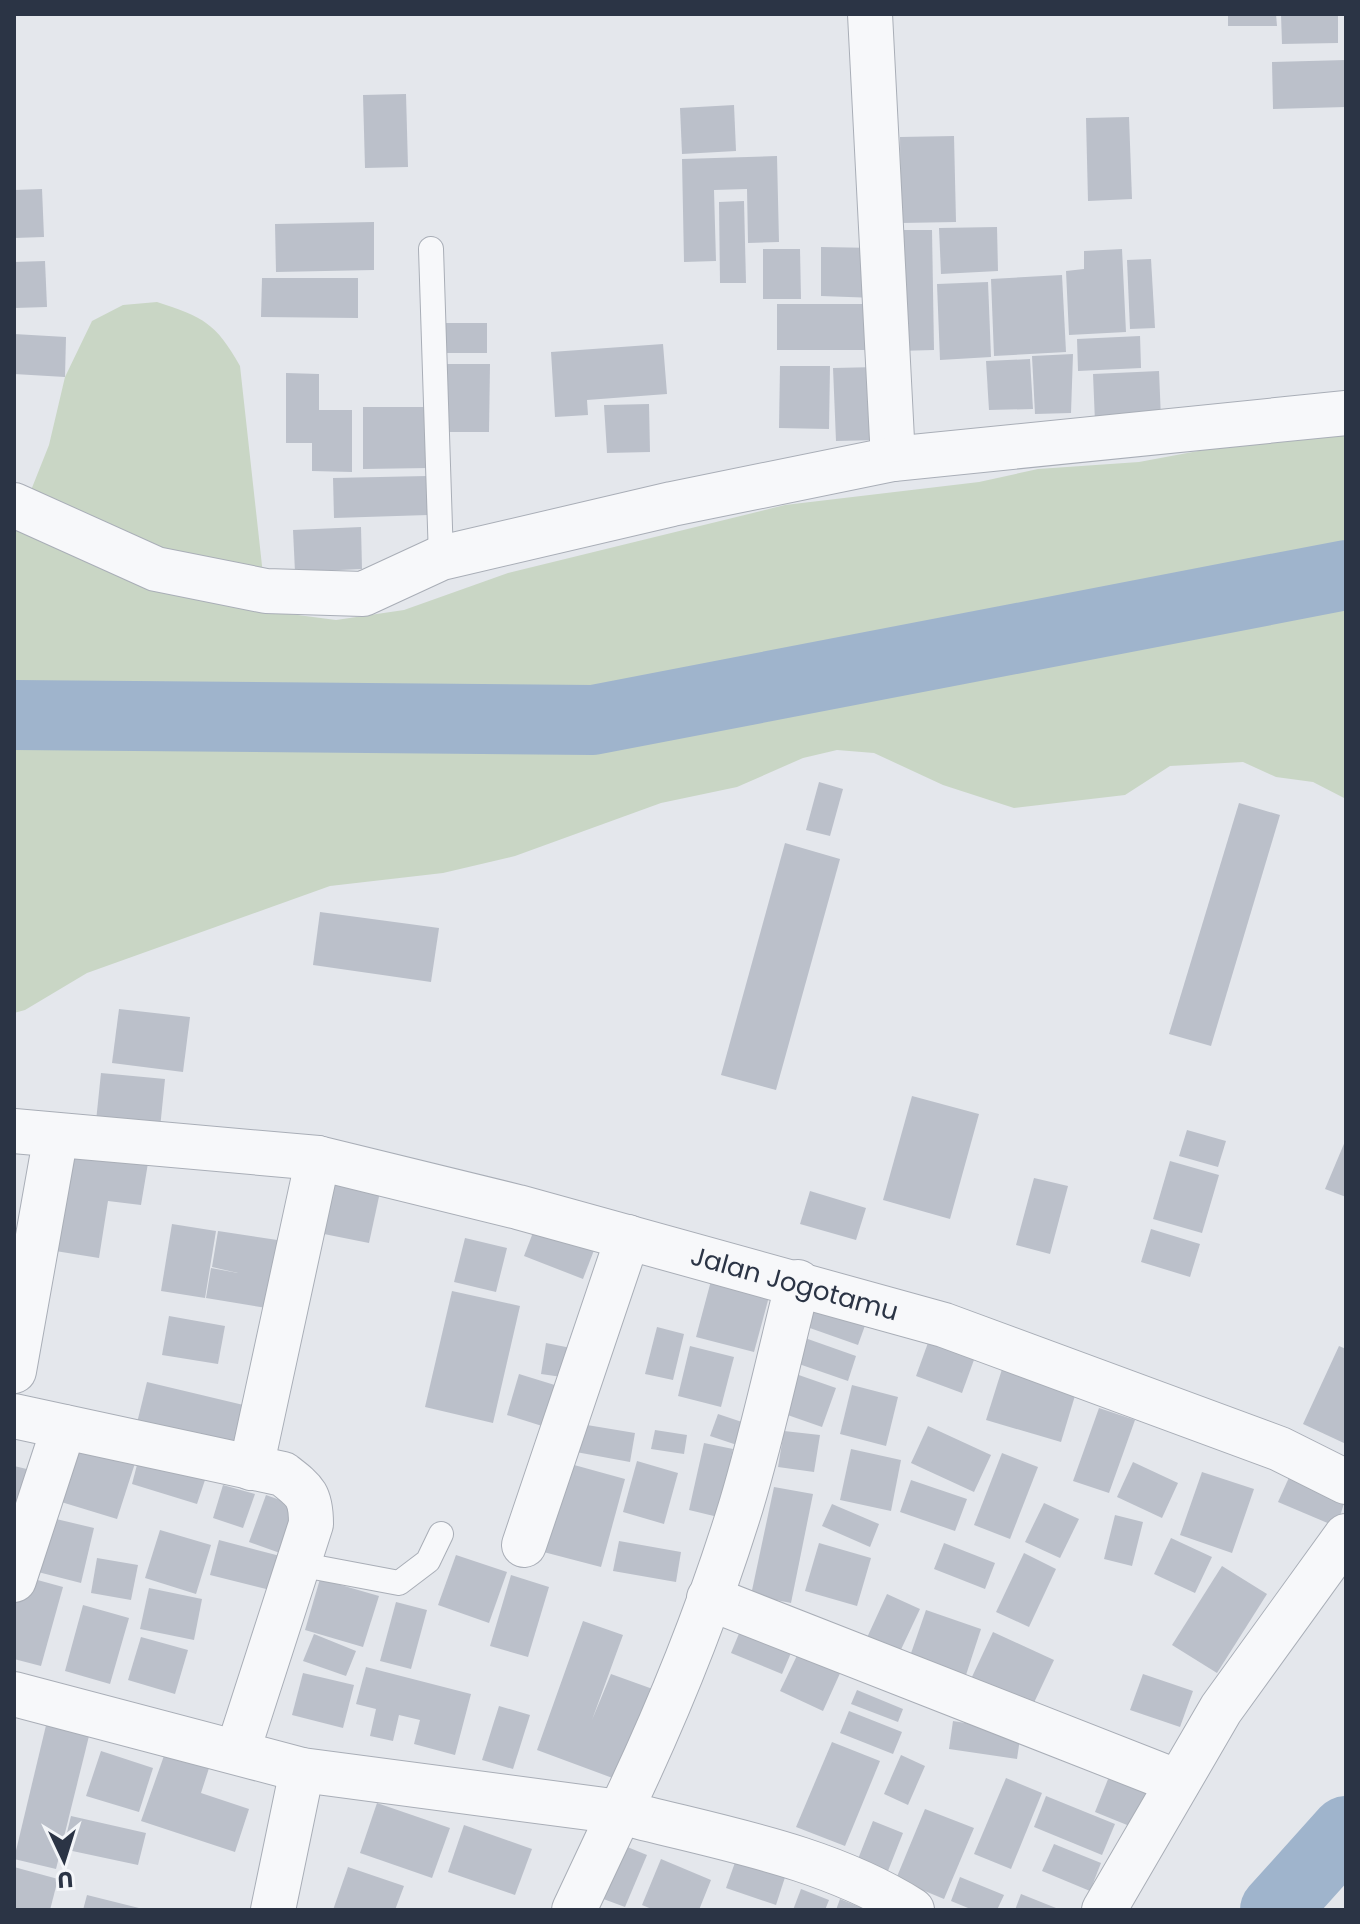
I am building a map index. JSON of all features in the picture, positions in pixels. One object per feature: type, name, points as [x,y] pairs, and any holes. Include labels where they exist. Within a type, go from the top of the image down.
[{"type":"street","points":[[870,14],[893,459]]},
{"type":"street","points":[[14,505],[156,569],[266,591],[363,594],[441,558],[672,504],[893,459],[1346,413]]},
{"type":"street","name":"Jalan Jogotamu","points":[[14,1131],[224,1147],[318,1158],[628,1237],[944,1325],[1157,1401],[1280,1449],[1346,1482]]},
{"type":"street","points":[[14,1371],[56,1135]]},
{"type":"street","points":[[251,1468],[318,1158]]},
{"type":"street","points":[[524,1545],[628,1237]]},
{"type":"street","points":[[574,1910],[645,1760],[709,1598],[741,1505],[798,1282]]},
{"type":"street","points":[[14,1416],[283,1474],[305,1491],[311,1507],[311,1524],[238,1750]]},
{"type":"street","points":[[14,1580],[64,1427]]},
{"type":"street","points":[[1104,1910],[1221,1709],[1346,1536]]},
{"type":"street","points":[[709,1598],[1178,1782]]},
{"type":"street","points":[[14,1694],[53,1707],[238,1750],[302,1770],[620,1812],[806,1861],[851,1877],[912,1910]]},
{"type":"street","points":[[273,1910],[302,1770]]},
{"type":"lane","points":[[431,249],[441,558]]},
{"type":"lane","points":[[298,1564],[399,1583],[428,1561],[441,1534]]},
{"type":"green space","points":[[157,302],[186,312],[207,324],[223,340],[240,366],[267,611],[336,620],[404,610],[508,573],[785,505],[979,482],[1038,469],[1139,462],[1241,443],[1346,435],[1346,799],[1313,782],[1276,777],[1243,762],[1170,766],[1125,795],[1014,808],[943,785],[874,753],[837,750],[803,758],[737,787],[661,803],[515,856],[443,873],[330,886],[87,973],[25,1010],[14,1013],[14,533],[49,445],[65,377],[92,321],[123,305]]},
{"type":"building","points":[[1228,14],[1276,14],[1277,26],[1228,26]]},
{"type":"building","points":[[1281,14],[1338,14],[1338,43],[1282,44]]},
{"type":"building","points":[[1346,60],[1346,107],[1273,109],[1272,62]]},
{"type":"building","points":[[406,94],[408,167],[365,168],[363,95]]},
{"type":"building","points":[[734,105],[736,151],[682,154],[680,108]]},
{"type":"building","points":[[1129,117],[1132,199],[1088,201],[1086,118]]},
{"type":"building","points":[[954,136],[956,222],[901,223],[900,137]]},
{"type":"building","points":[[777,156],[779,242],[748,243],[747,189],[714,190],[716,261],[684,262],[682,159]]},
{"type":"building","points":[[42,189],[44,237],[14,238],[14,190]]},
{"type":"building","points":[[744,201],[746,283],[720,283],[719,202]]},
{"type":"building","points":[[374,222],[374,270],[276,272],[275,224]]},
{"type":"building","points":[[997,227],[998,271],[941,274],[939,228]]},
{"type":"building","points":[[895,230],[932,230],[934,350],[897,351]]},
{"type":"building","points":[[821,247],[877,248],[876,298],[821,296]]},
{"type":"building","points":[[763,249],[800,249],[801,299],[763,299]]},
{"type":"building","points":[[1122,249],[1126,332],[1069,335],[1066,271],[1084,269],[1084,251]]},
{"type":"building","points":[[1151,259],[1155,328],[1130,329],[1127,260]]},
{"type":"building","points":[[45,261],[47,307],[14,308],[14,262]]},
{"type":"building","points":[[1062,275],[1066,352],[994,356],[991,279]]},
{"type":"building","points":[[262,278],[358,278],[358,318],[261,317]]},
{"type":"building","points":[[988,282],[991,357],[940,360],[937,284]]},
{"type":"building","points":[[777,304],[876,304],[876,350],[777,350]]},
{"type":"building","points":[[440,323],[487,323],[487,353],[439,353]]},
{"type":"building","points":[[14,334],[66,337],[65,377],[14,374]]},
{"type":"building","points":[[1140,336],[1141,368],[1078,371],[1077,339]]},
{"type":"building","points":[[663,344],[667,394],[587,400],[588,415],[555,417],[551,352]]},
{"type":"building","points":[[1073,354],[1071,413],[1035,414],[1032,356]]},
{"type":"building","points":[[1030,359],[1033,409],[989,410],[986,361]]},
{"type":"building","points":[[444,364],[490,364],[489,432],[444,432]]},
{"type":"building","points":[[780,366],[830,366],[829,429],[779,428]]},
{"type":"building","points":[[878,367],[880,440],[836,441],[833,368]]},
{"type":"building","points":[[1159,371],[1161,419],[1095,422],[1093,374]]},
{"type":"building","points":[[286,373],[319,374],[319,410],[352,410],[352,472],[312,471],[312,443],[286,443]]},
{"type":"building","points":[[649,404],[650,452],[607,453],[604,405]]},
{"type":"building","points":[[363,407],[428,407],[429,468],[363,469]]},
{"type":"building","points":[[427,476],[428,515],[334,518],[333,478]]},
{"type":"building","points":[[361,527],[362,569],[295,572],[293,530]]},
{"type":"building","points":[[819,782],[843,789],[830,836],[806,830]]},
{"type":"building","points":[[1239,803],[1280,815],[1211,1046],[1169,1034]]},
{"type":"building","points":[[785,843],[840,859],[776,1090],[721,1075]]},
{"type":"building","points":[[320,912],[439,928],[431,982],[313,965]]},
{"type":"building","points":[[119,1009],[190,1017],[183,1072],[112,1063]]},
{"type":"building","points":[[101,1073],[165,1079],[159,1138],[95,1131]]},
{"type":"building","points":[[912,1096],[979,1114],[950,1219],[883,1200]]},
{"type":"building","points":[[1187,1130],[1226,1141],[1218,1167],[1179,1156]]},
{"type":"building","points":[[1346,1139],[1346,1197],[1325,1189]]},
{"type":"building","points":[[59,1149],[148,1163],[141,1205],[108,1201],[99,1258],[43,1249]]},
{"type":"building","points":[[1170,1161],[1219,1175],[1202,1233],[1153,1219]]},
{"type":"building","points":[[1034,1178],[1068,1186],[1050,1254],[1016,1245]]},
{"type":"building","points":[[330,1182],[380,1192],[369,1243],[319,1233]]},
{"type":"building","points":[[810,1191],[866,1208],[856,1240],[800,1224]]},
{"type":"building","points":[[537,1222],[596,1245],[583,1279],[524,1256]]},
{"type":"building","points":[[172,1224],[216,1231],[205,1298],[161,1291]]},
{"type":"building","points":[[1151,1229],[1200,1244],[1190,1277],[1141,1262]]},
{"type":"building","points":[[218,1231],[284,1241],[273,1309],[206,1298],[211,1268],[238,1273],[212,1267]]},
{"type":"building","points":[[465,1238],[507,1248],[496,1292],[454,1282]]},
{"type":"building","points":[[712,1277],[770,1293],[754,1352],[696,1337]]},
{"type":"building","points":[[452,1291],[520,1306],[493,1423],[425,1407]]},
{"type":"building","points":[[816,1302],[867,1320],[858,1345],[807,1327]]},
{"type":"building","points":[[169,1316],[225,1326],[218,1364],[162,1355]]},
{"type":"building","points":[[657,1327],[684,1334],[673,1380],[645,1374]]},
{"type":"building","points":[[805,1338],[856,1356],[848,1381],[796,1363]]},
{"type":"building","points":[[929,1340],[975,1357],[962,1393],[916,1376]]},
{"type":"building","points":[[546,1343],[581,1350],[576,1379],[541,1374]]},
{"type":"building","points":[[690,1346],[734,1357],[721,1407],[678,1396]]},
{"type":"building","points":[[1339,1346],[1346,1349],[1346,1444],[1303,1424]]},
{"type":"building","points":[[1003,1366],[1077,1389],[1061,1442],[986,1420]]},
{"type":"building","points":[[793,1373],[836,1388],[822,1427],[779,1412]]},
{"type":"building","points":[[519,1374],[571,1390],[558,1431],[507,1415]]},
{"type":"building","points":[[147,1382],[256,1408],[246,1453],[136,1427]]},
{"type":"building","points":[[852,1385],[898,1397],[886,1446],[840,1434]]},
{"type":"building","points":[[1099,1408],[1135,1420],[1109,1493],[1073,1481]]},
{"type":"building","points":[[718,1414],[754,1426],[746,1448],[710,1436]]},
{"type":"building","points":[[581,1424],[635,1433],[630,1462],[576,1452]]},
{"type":"building","points":[[928,1426],[991,1455],[974,1492],[911,1463]]},
{"type":"building","points":[[655,1430],[687,1435],[684,1454],[651,1449]]},
{"type":"building","points":[[784,1431],[820,1435],[814,1472],[778,1467]]},
{"type":"building","points":[[77,1442],[136,1460],[117,1519],[58,1501]]},
{"type":"building","points":[[704,1443],[733,1449],[718,1517],[689,1510]]},
{"type":"building","points":[[851,1449],[901,1460],[891,1511],[840,1500]]},
{"type":"building","points":[[1002,1453],[1038,1467],[1010,1539],[974,1525]]},
{"type":"building","points":[[556,1460],[625,1479],[601,1567],[532,1549]]},
{"type":"building","points":[[138,1461],[205,1480],[197,1504],[132,1484]]},
{"type":"building","points":[[637,1461],[678,1473],[664,1524],[623,1512]]},
{"type":"building","points":[[1133,1462],[1178,1483],[1162,1518],[1117,1497]]},
{"type":"building","points":[[14,1466],[31,1470],[14,1512]]},
{"type":"building","points":[[1202,1472],[1254,1489],[1232,1553],[1180,1535]]},
{"type":"building","points":[[1291,1473],[1346,1496],[1337,1527],[1278,1502]]},
{"type":"building","points":[[911,1480],[967,1499],[955,1531],[900,1512]]},
{"type":"building","points":[[223,1485],[255,1494],[243,1528],[213,1518]]},
{"type":"building","points":[[774,1487],[813,1494],[791,1603],[751,1595]]},
{"type":"building","points":[[266,1495],[297,1506],[280,1553],[249,1542]]},
{"type":"building","points":[[1044,1503],[1079,1519],[1060,1558],[1025,1542]]},
{"type":"building","points":[[832,1504],[879,1524],[870,1547],[822,1526]]},
{"type":"building","points":[[1115,1515],[1143,1522],[1132,1566],[1104,1559]]},
{"type":"building","points":[[52,1518],[94,1528],[81,1583],[38,1572]]},
{"type":"building","points":[[160,1530],[211,1545],[196,1594],[145,1578]]},
{"type":"building","points":[[1171,1538],[1212,1557],[1195,1593],[1154,1574]]},
{"type":"building","points":[[219,1540],[284,1557],[274,1591],[210,1575]]},
{"type":"building","points":[[619,1541],[681,1552],[676,1582],[613,1571]]},
{"type":"building","points":[[819,1543],[871,1558],[857,1606],[805,1591]]},
{"type":"building","points":[[944,1543],[995,1563],[985,1589],[934,1569]]},
{"type":"building","points":[[1024,1553],[1056,1569],[1029,1627],[996,1612]]},
{"type":"building","points":[[456,1555],[507,1572],[489,1623],[438,1605]]},
{"type":"building","points":[[97,1558],[138,1565],[131,1600],[91,1593]]},
{"type":"building","points":[[1222,1566],[1267,1594],[1217,1673],[1172,1645]]},
{"type":"building","points":[[511,1575],[549,1587],[528,1657],[490,1646]]},
{"type":"building","points":[[23,1576],[63,1587],[41,1666],[14,1659],[14,1609]]},
{"type":"building","points":[[320,1579],[379,1596],[363,1647],[305,1630]]},
{"type":"building","points":[[149,1588],[202,1599],[194,1640],[140,1629]]},
{"type":"building","points":[[887,1594],[920,1609],[897,1658],[865,1642]]},
{"type":"building","points":[[396,1602],[427,1610],[411,1669],[380,1661]]},
{"type":"building","points":[[83,1605],[129,1618],[110,1684],[65,1671]]},
{"type":"building","points":[[926,1610],[981,1629],[965,1678],[909,1659]]},
{"type":"building","points":[[745,1619],[797,1639],[782,1674],[731,1653]]},
{"type":"building","points":[[583,1621],[623,1635],[592,1720],[611,1674],[661,1692],[626,1783],[537,1750]]},
{"type":"building","points":[[993,1632],[1054,1660],[1032,1707],[971,1679]]},
{"type":"building","points":[[314,1634],[356,1651],[346,1676],[303,1661]]},
{"type":"building","points":[[141,1637],[188,1650],[175,1694],[128,1680]]},
{"type":"building","points":[[804,1641],[846,1660],[823,1711],[780,1691]]},
{"type":"building","points":[[366,1667],[471,1694],[455,1755],[414,1744],[420,1720],[399,1715],[393,1741],[370,1736],[376,1709],[356,1704]]},
{"type":"building","points":[[303,1673],[354,1685],[343,1728],[292,1715]]},
{"type":"building","points":[[1143,1674],[1193,1691],[1180,1727],[1130,1710]]},
{"type":"building","points":[[857,1690],[903,1709],[898,1722],[851,1704]]},
{"type":"building","points":[[499,1706],[530,1715],[513,1769],[482,1760]]},
{"type":"building","points":[[849,1711],[902,1732],[893,1754],[840,1733]]},
{"type":"building","points":[[48,1717],[91,1728],[56,1869],[14,1859]]},
{"type":"building","points":[[953,1721],[1021,1732],[1017,1759],[949,1749]]},
{"type":"building","points":[[832,1742],[880,1761],[845,1846],[796,1827]]},
{"type":"building","points":[[166,1750],[210,1765],[201,1793],[249,1809],[235,1852],[141,1821]]},
{"type":"building","points":[[101,1751],[153,1768],[139,1812],[86,1796]]},
{"type":"building","points":[[901,1755],[925,1766],[908,1805],[884,1794]]},
{"type":"building","points":[[1114,1764],[1152,1779],[1132,1827],[1095,1812]]},
{"type":"building","points":[[1006,1778],[1042,1793],[1011,1869],[974,1854]]},
{"type":"building","points":[[1046,1796],[1115,1824],[1102,1855],[1034,1827]]},
{"type":"building","points":[[377,1803],[450,1828],[432,1878],[360,1853]]},
{"type":"building","points":[[925,1809],[974,1828],[944,1899],[896,1879]]},
{"type":"building","points":[[71,1816],[146,1833],[138,1865],[63,1849]]},
{"type":"building","points":[[873,1821],[903,1833],[886,1876],[856,1864]]},
{"type":"building","points":[[464,1825],[532,1849],[515,1895],[448,1872]]},
{"type":"building","points":[[620,1844],[647,1855],[625,1907],[598,1897]]},
{"type":"building","points":[[1054,1844],[1101,1863],[1090,1891],[1042,1871]]},
{"type":"building","points":[[739,1851],[788,1868],[776,1905],[726,1888]]},
{"type":"building","points":[[661,1859],[711,1880],[699,1910],[654,1910],[642,1905]]},
{"type":"building","points":[[14,1867],[58,1879],[50,1910],[14,1910]]},
{"type":"building","points":[[348,1867],[404,1886],[395,1910],[333,1910]]},
{"type":"building","points":[[960,1877],[1004,1895],[997,1910],[973,1910],[951,1901]]},
{"type":"building","points":[[801,1889],[829,1900],[825,1910],[793,1910]]},
{"type":"building","points":[[1021,1894],[1061,1910],[1015,1910]]},
{"type":"building","points":[[87,1895],[139,1908],[83,1910]]},
{"type":"building","points":[[840,1899],[867,1910],[836,1910]]},
{"type":"waterway","points":[[14,715],[593,720],[1346,575]]},
{"type":"waterway","points":[[1275,1910],[1346,1831]]}]
